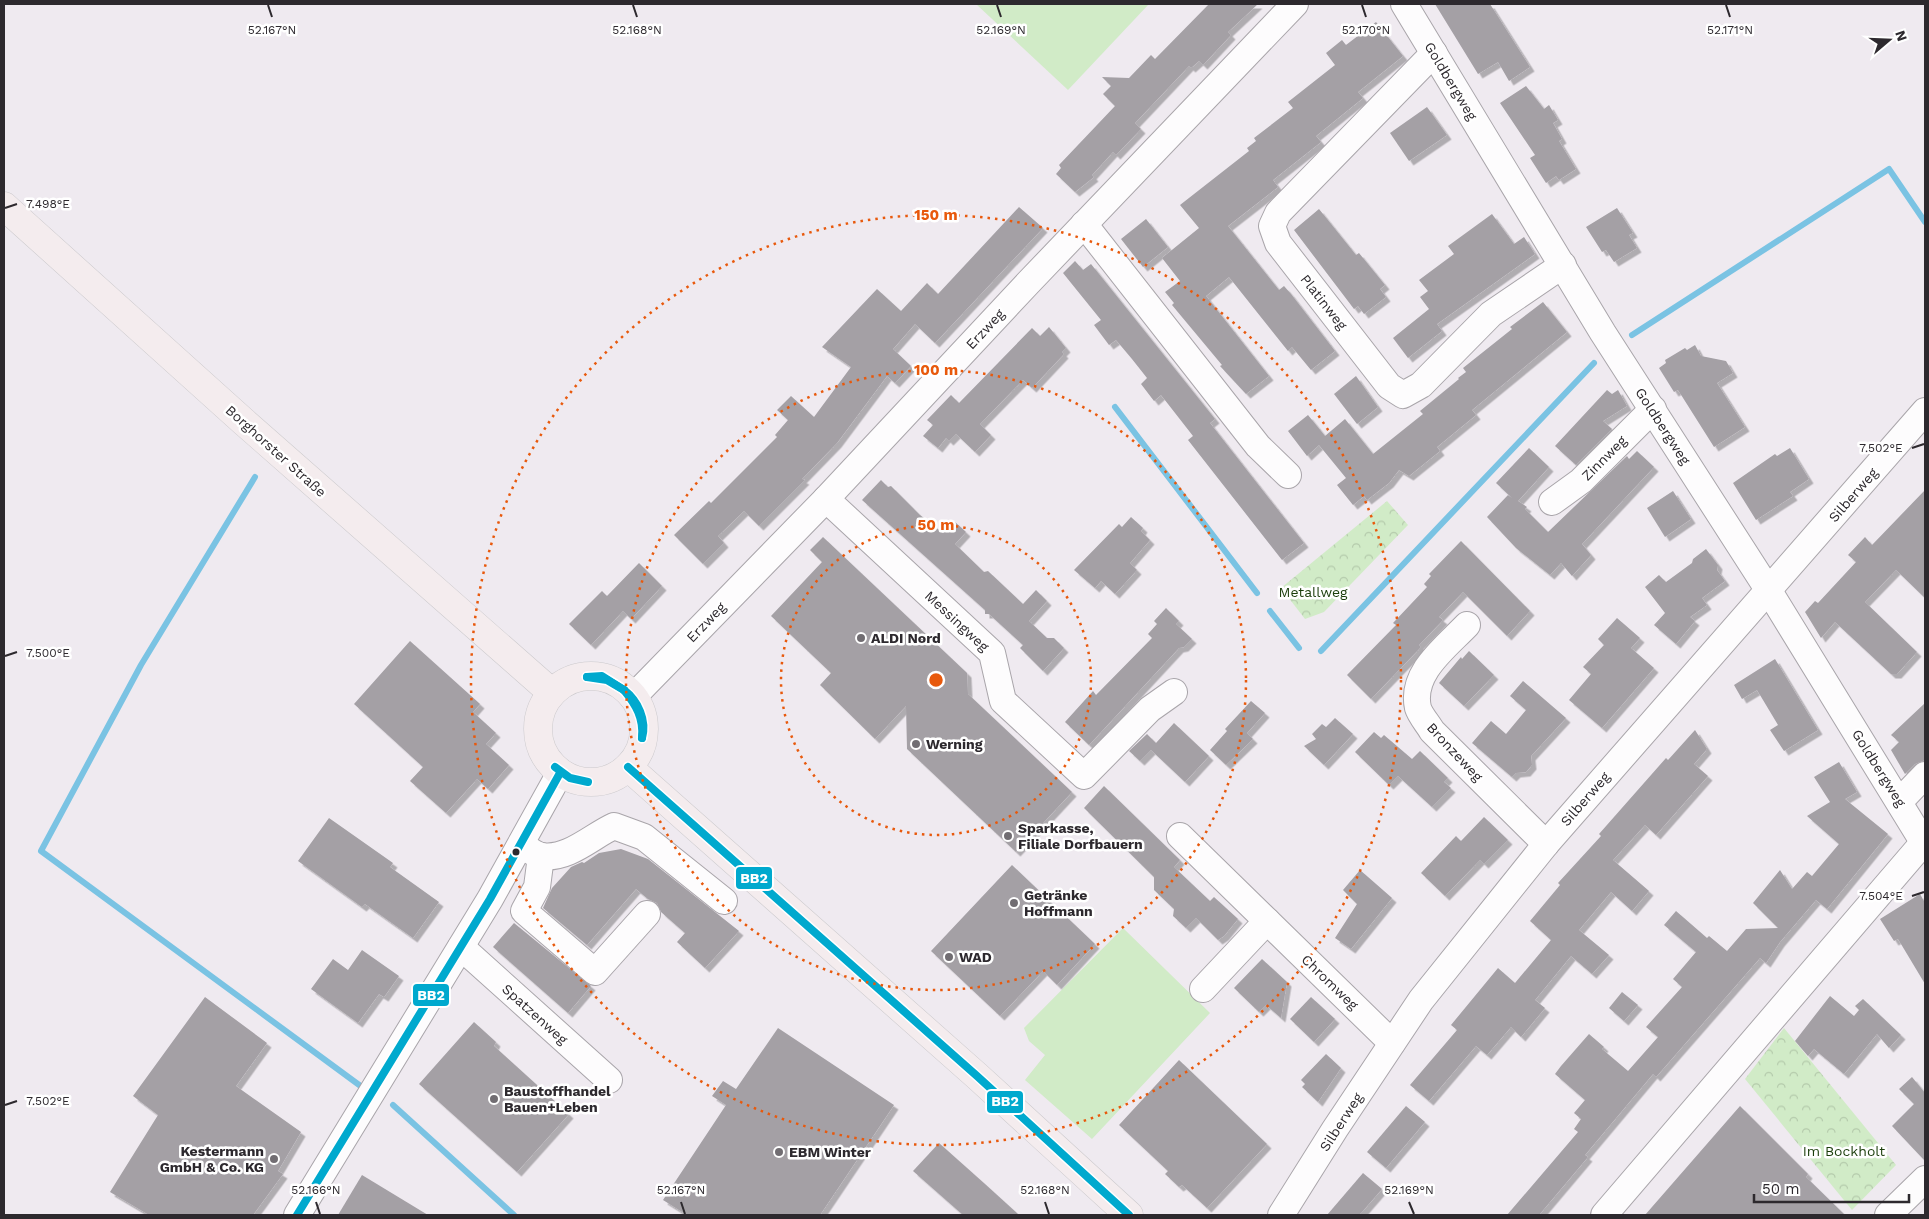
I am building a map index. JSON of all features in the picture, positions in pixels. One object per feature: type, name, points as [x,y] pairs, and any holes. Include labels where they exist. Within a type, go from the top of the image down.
[{"type":"main road","name":"Borghorster Straße","points":[[4,206],[244,422],[551,692]]},
{"type":"main road","points":[[591,676],[607,678],[621,685],[633,697],[640,710],[644,725],[643,740],[638,755],[628,767],[614,778],[596,782],[577,781],[560,773],[548,761],[539,746],[537,728],[540,711],[551,692],[560,685],[575,678],[591,676]]},
{"type":"main road","points":[[628,767],[977,1076],[1129,1215]]},
{"type":"street","name":"Erzweg","points":[[633,697],[826,499],[1084,224],[1295,4]]},
{"type":"street","name":"Goldbergweg","points":[[1404,4],[1652,409],[1769,591],[1900,801],[1924,844]]},
{"type":"street","name":"Platinweg","points":[[1434,53],[1278,213],[1272,226],[1278,243],[1389,386],[1403,395],[1420,386],[1491,314],[1563,265]]},
{"type":"street","points":[[1084,224],[1258,446],[1288,475]]},
{"type":"street","name":"Zinnweg","points":[[1552,502],[1581,481],[1652,409]]},
{"type":"street","name":"Silberweg","points":[[1281,1215],[1420,1000],[1546,844],[1925,411]]},
{"type":"street","name":"Messingweg","points":[[826,499],[992,653],[1003,701],[1084,776],[1150,709],[1174,692]]},
{"type":"street","name":"Bronzeweg","points":[[1468,626],[1430,663],[1419,680],[1418,708],[1432,731],[1546,844]]},
{"type":"street","points":[[297,1215],[461,947],[531,851],[560,773]]},
{"type":"street","points":[[1900,801],[1925,775]]},
{"type":"street","points":[[531,851],[566,853],[614,826],[644,836],[724,901]]},
{"type":"street","name":"Chromweg","points":[[1180,836],[1392,1043]]},
{"type":"street","points":[[1610,1213],[1924,844]]},
{"type":"street","points":[[531,851],[537,887],[524,911],[594,972],[647,914]]},
{"type":"street","points":[[1203,989],[1267,921]]},
{"type":"street","name":"Spatzenweg","points":[[461,947],[609,1080]]},
{"type":"street","points":[[1888,1215],[1925,1179]]},
{"type":"green space","points":[[976,4],[1149,4],[1068,90]]},
{"type":"green space","name":"Metallweg","points":[[1387,501],[1408,525],[1324,612],[1305,619],[1281,588]]},
{"type":"green space","points":[[1123,928],[1210,1013],[1092,1139],[1025,1080],[1045,1055],[1029,1041],[1024,1028]]},
{"type":"green space","name":"Im Bockholt","points":[[1784,1028],[1896,1165],[1852,1210],[1745,1079]]},
{"type":"building","points":[[1209,4],[1258,4],[1228,32],[1231,35],[1203,65],[1199,61],[1191,68],[1189,66],[1135,123],[1141,129],[1116,155],[1113,152],[1092,175],[1094,177],[1075,192],[1056,174],[1061,168],[1059,165],[1115,106],[1103,94],[1111,86],[1102,77],[1129,78],[1151,55],[1155,59]]},
{"type":"building","points":[[1435,4],[1490,4],[1530,67],[1509,81],[1498,62],[1478,74]]},
{"type":"building","points":[[1376,22],[1403,56],[1358,92],[1363,98],[1316,136],[1321,142],[1273,180],[1278,187],[1228,226],[1279,290],[1284,286],[1291,294],[1335,351],[1311,370],[1292,347],[1288,351],[1229,277],[1206,296],[1269,376],[1246,394],[1220,366],[1222,365],[1172,305],[1174,303],[1165,292],[1180,281],[1162,258],[1199,228],[1180,205],[1249,151],[1247,148],[1256,141],[1254,138],[1293,108],[1288,102],[1335,65],[1326,53],[1342,40],[1346,45]]},
{"type":"building","points":[[1526,86],[1544,109],[1549,105],[1558,120],[1553,123],[1562,139],[1559,141],[1576,169],[1559,180],[1556,176],[1546,183],[1530,158],[1535,155],[1500,103]]},
{"type":"building","points":[[1427,107],[1447,135],[1409,161],[1390,133]]},
{"type":"building","points":[[1019,207],[1043,228],[935,343],[915,324],[893,349],[911,366],[895,383],[887,376],[837,443],[802,479],[805,480],[759,526],[744,511],[718,536],[724,543],[703,564],[674,535],[709,501],[711,503],[777,437],[775,435],[788,420],[777,410],[791,396],[814,417],[851,367],[822,347],[877,289],[901,311],[927,283],[938,294]]},
{"type":"building","points":[[1617,208],[1633,233],[1629,235],[1637,248],[1614,262],[1606,250],[1602,252],[1586,227]]},
{"type":"building","points":[[1319,209],[1356,255],[1359,253],[1385,285],[1380,289],[1386,297],[1364,314],[1358,306],[1354,309],[1294,230]]},
{"type":"building","points":[[1492,214],[1514,244],[1524,237],[1535,254],[1437,324],[1442,331],[1408,358],[1393,338],[1429,309],[1420,297],[1428,291],[1419,280],[1454,254],[1448,246]]},
{"type":"building","points":[[1146,219],[1168,247],[1143,267],[1121,239]]},
{"type":"building","points":[[1075,261],[1083,270],[1091,264],[1215,419],[1210,423],[1304,543],[1282,560],[1188,440],[1193,436],[1161,395],[1154,401],[1141,384],[1147,378],[1132,359],[1116,340],[1109,345],[1094,325],[1101,320],[1063,273]]},
{"type":"building","points":[[1543,302],[1567,332],[1472,410],[1476,415],[1437,447],[1440,451],[1409,476],[1399,470],[1389,483],[1367,500],[1364,496],[1353,505],[1337,485],[1346,478],[1319,445],[1307,456],[1288,431],[1308,415],[1325,436],[1345,419],[1373,454],[1423,414],[1420,411],[1466,372],[1463,368],[1512,329],[1510,327]]},
{"type":"building","points":[[1049,327],[1066,348],[1062,352],[1064,354],[1032,388],[1023,380],[980,424],[991,435],[975,452],[956,434],[949,441],[946,438],[938,448],[923,436],[933,425],[927,420],[951,395],[959,403],[1032,328],[1040,336]]},
{"type":"building","points":[[1695,345],[1701,356],[1726,361],[1733,373],[1717,383],[1745,427],[1714,447],[1678,390],[1674,392],[1659,368],[1666,363],[1665,360],[1685,348],[1687,350]]},
{"type":"building","points":[[1356,376],[1378,407],[1357,424],[1334,394]]},
{"type":"building","points":[[1607,390],[1612,394],[1618,390],[1627,406],[1603,421],[1612,429],[1576,465],[1555,446]]},
{"type":"building","points":[[1529,448],[1549,467],[1518,501],[1527,507],[1525,509],[1548,532],[1627,456],[1629,459],[1637,451],[1654,467],[1582,544],[1591,555],[1572,576],[1561,563],[1550,575],[1516,548],[1487,517],[1508,495],[1512,498],[1496,483]]},
{"type":"building","points":[[1790,448],[1809,479],[1790,492],[1793,496],[1756,520],[1733,483],[1775,454],[1777,456]]},
{"type":"building","points":[[881,480],[888,487],[891,486],[920,515],[943,533],[954,521],[966,532],[955,544],[984,572],[988,571],[1023,604],[1036,590],[1047,601],[1029,621],[1047,638],[1054,638],[1064,648],[1043,671],[1020,648],[1023,645],[989,614],[985,614],[985,610],[862,500]]},
{"type":"building","points":[[1925,490],[1925,598],[1896,570],[1865,602],[1917,652],[1897,674],[1891,674],[1835,622],[1821,638],[1805,612],[1815,601],[1818,603],[1856,562],[1848,555],[1865,537],[1872,545]]},
{"type":"building","points":[[1673,491],[1691,519],[1665,537],[1647,508]]},
{"type":"building","points":[[1131,517],[1143,528],[1141,531],[1150,540],[1130,563],[1137,570],[1115,594],[1101,581],[1095,588],[1074,570],[1119,524],[1122,527]]},
{"type":"building","points":[[823,537],[967,673],[968,694],[1072,792],[1016,852],[907,749],[906,706],[875,739],[820,685],[831,673],[771,616],[822,562],[810,550]]},
{"type":"building","points":[[1461,541],[1530,611],[1507,636],[1463,592],[1439,617],[1443,620],[1419,645],[1421,647],[1371,699],[1347,675],[1396,625],[1393,623],[1427,587],[1424,584],[1431,576],[1429,574]]},
{"type":"building","points":[[1706,549],[1718,565],[1717,570],[1725,581],[1702,598],[1707,605],[1690,617],[1695,621],[1676,644],[1654,625],[1665,613],[1645,587],[1659,575],[1666,582],[1692,563],[1693,559]]},
{"type":"building","points":[[639,563],[662,586],[631,619],[623,611],[591,645],[569,624],[602,591],[607,596]]},
{"type":"building","points":[[1166,608],[1179,621],[1176,624],[1192,639],[1184,647],[1179,648],[1089,745],[1065,722],[1093,691],[1096,695],[1152,638],[1148,634],[1157,624],[1154,621]]},
{"type":"building","points":[[1617,618],[1640,638],[1631,648],[1654,668],[1602,728],[1569,700],[1591,674],[1583,667],[1604,645],[1598,639]]},
{"type":"building","points":[[410,641],[480,704],[473,712],[496,733],[486,744],[509,765],[488,789],[477,779],[446,813],[410,781],[423,767],[354,704]]},
{"type":"building","points":[[1469,651],[1494,675],[1464,706],[1439,683],[1461,657],[1462,659]]},
{"type":"building","points":[[1775,659],[1818,730],[1784,751],[1770,730],[1778,725],[1757,690],[1742,699],[1734,685]]},
{"type":"building","points":[[1523,681],[1566,718],[1531,756],[1532,765],[1526,772],[1516,773],[1512,777],[1472,743],[1491,721],[1506,734],[1526,710],[1510,696]]},
{"type":"building","points":[[1251,701],[1265,713],[1247,733],[1253,739],[1226,765],[1210,750],[1227,731],[1225,729]]},
{"type":"building","points":[[1925,703],[1925,760],[1915,764],[1905,774],[1891,750],[1899,742],[1891,735]]},
{"type":"building","points":[[1335,718],[1353,734],[1324,765],[1304,746],[1316,739],[1312,734],[1322,724],[1326,727]]},
{"type":"building","points":[[1174,723],[1209,756],[1185,782],[1151,750],[1140,761],[1129,751],[1147,734],[1156,743]]},
{"type":"building","points":[[1695,730],[1707,749],[1694,764],[1708,776],[1656,835],[1645,825],[1613,860],[1649,891],[1632,911],[1611,892],[1579,930],[1609,955],[1592,974],[1571,956],[1535,1000],[1545,1008],[1521,1037],[1511,1027],[1487,1055],[1476,1046],[1429,1101],[1410,1085],[1457,1030],[1451,1025],[1498,968],[1515,983],[1551,940],[1530,921],[1560,885],[1558,883],[1601,836],[1599,834],[1666,758],[1668,760]]},
{"type":"building","points":[[1374,732],[1381,738],[1384,735],[1412,759],[1420,751],[1448,778],[1444,782],[1451,788],[1432,807],[1398,776],[1389,785],[1355,752]]},
{"type":"building","points":[[1839,762],[1857,792],[1845,799],[1888,834],[1827,909],[1816,900],[1780,942],[1766,963],[1760,958],[1656,1077],[1653,1074],[1585,1155],[1588,1157],[1539,1215],[1507,1215],[1578,1132],[1574,1129],[1581,1119],[1574,1113],[1585,1100],[1555,1074],[1561,1066],[1589,1034],[1604,1047],[1602,1049],[1628,1071],[1658,1037],[1646,1027],[1682,987],[1673,979],[1696,952],[1664,925],[1676,911],[1707,938],[1709,936],[1727,951],[1746,929],[1778,928],[1753,903],[1780,870],[1792,889],[1807,872],[1812,876],[1839,844],[1807,816],[1830,802],[1814,777]]},
{"type":"building","points":[[1104,786],[1180,860],[1174,867],[1210,901],[1214,897],[1238,919],[1224,936],[1218,940],[1196,918],[1186,928],[1173,916],[1174,909],[1154,890],[1154,877],[1084,808]]},
{"type":"building","points":[[1484,817],[1508,840],[1484,864],[1480,860],[1445,896],[1421,873],[1456,836],[1461,841]]},
{"type":"building","points":[[329,818],[393,863],[390,867],[439,902],[413,938],[365,904],[362,907],[298,861]]},
{"type":"building","points":[[621,849],[648,859],[739,931],[705,968],[677,942],[685,933],[661,912],[657,903],[648,899],[636,889],[587,945],[543,908],[552,888],[571,867],[582,862],[584,863],[599,853]]},
{"type":"building","points":[[1012,865],[1095,944],[1057,985],[1043,971],[1000,1016],[931,951]]},
{"type":"building","points":[[1360,870],[1392,898],[1351,949],[1335,938],[1357,904],[1343,890]]},
{"type":"building","points":[[1920,894],[1925,903],[1925,984],[1898,939],[1894,941],[1880,919]]},
{"type":"building","points":[[514,923],[591,986],[568,1013],[493,947]]},
{"type":"building","points":[[362,950],[399,976],[384,997],[379,994],[358,1023],[311,989],[333,959],[348,970]]},
{"type":"building","points":[[1262,959],[1287,982],[1281,1018],[1266,1005],[1259,1012],[1234,988]]},
{"type":"building","points":[[1622,992],[1638,1005],[1624,1021],[1609,1008]]},
{"type":"building","points":[[1830,996],[1854,1016],[1859,1010],[1855,1006],[1863,999],[1901,1035],[1889,1048],[1877,1034],[1844,1074],[1814,1049],[1808,1056],[1795,1041]]},
{"type":"building","points":[[205,997],[267,1043],[236,1086],[301,1132],[278,1171],[283,1174],[253,1215],[149,1215],[110,1192],[158,1115],[133,1096]]},
{"type":"building","points":[[1311,997],[1335,1019],[1314,1042],[1290,1019]]},
{"type":"building","name":"Baustoffhandel Bauen+Leben","points":[[474,1022],[496,1042],[494,1046],[569,1114],[517,1172],[419,1084]]},
{"type":"building","name":"EBM Winter","points":[[778,1028],[894,1105],[820,1215],[687,1215],[663,1200],[726,1105],[712,1096],[723,1081],[736,1089]]},
{"type":"building","points":[[1326,1054],[1341,1068],[1318,1102],[1302,1087],[1305,1084],[1301,1080]]},
{"type":"building","points":[[1179,1060],[1267,1144],[1207,1208],[1182,1185],[1179,1187],[1165,1174],[1168,1171],[1119,1125]]},
{"type":"building","points":[[1912,1077],[1925,1093],[1925,1161],[1892,1126],[1914,1104],[1899,1089]]},
{"type":"building","points":[[1406,1106],[1425,1122],[1386,1168],[1367,1152]]},
{"type":"building","points":[[1740,1106],[1808,1174],[1806,1177],[1845,1215],[1645,1215]]},
{"type":"building","points":[[939,1143],[1019,1215],[963,1215],[913,1171]]},
{"type":"building","points":[[1363,1173],[1382,1189],[1359,1215],[1327,1215]]},
{"type":"building","points":[[362,1175],[428,1215],[338,1215]]},
{"type":"waterway","points":[[1632,335],[1889,169],[1925,222]]},
{"type":"waterway","points":[[1321,651],[1594,363]]},
{"type":"waterway","points":[[1115,407],[1257,593]]},
{"type":"waterway","points":[[255,477],[141,665],[41,851],[366,1090]]},
{"type":"waterway","points":[[1270,611],[1299,648]]},
{"type":"waterway","points":[[393,1105],[514,1215]]},
{"type":"transit line","name":"BB2","points":[[587,677],[602,676],[624,690]]},
{"type":"transit line","name":"BB2","points":[[587,677],[607,680],[624,690]]},
{"type":"transit line","name":"BB2","points":[[624,690],[629,694],[640,711],[643,724],[642,738]]},
{"type":"transit line","name":"BB2","points":[[624,690],[638,712],[642,724],[642,738]]},
{"type":"transit line","name":"BB2","points":[[555,767],[570,778],[588,782]]},
{"type":"transit line","name":"BB2","points":[[628,767],[977,1076],[1129,1215]]},
{"type":"transit line","name":"BB2","points":[[297,1215],[490,899],[560,773]]},
{"type":"place","name":"ALDI Nord","points":[[861,638]]},
{"type":"place","name":"Werning","points":[[916,744]]},
{"type":"place","name":"Sparkasse, Filiale Dorfbauern","points":[[1008,836]]},
{"type":"place","name":"Getränke Hoffmann","points":[[1014,903]]},
{"type":"place","name":"WAD","points":[[949,957]]},
{"type":"place","name":"Baustoffhandel Bauen+Leben","points":[[494,1099]]},
{"type":"place","name":"EBM Winter","points":[[779,1152]]},
{"type":"place","name":"Kestermann GmbH & Co. KG","points":[[274,1159]]}]
